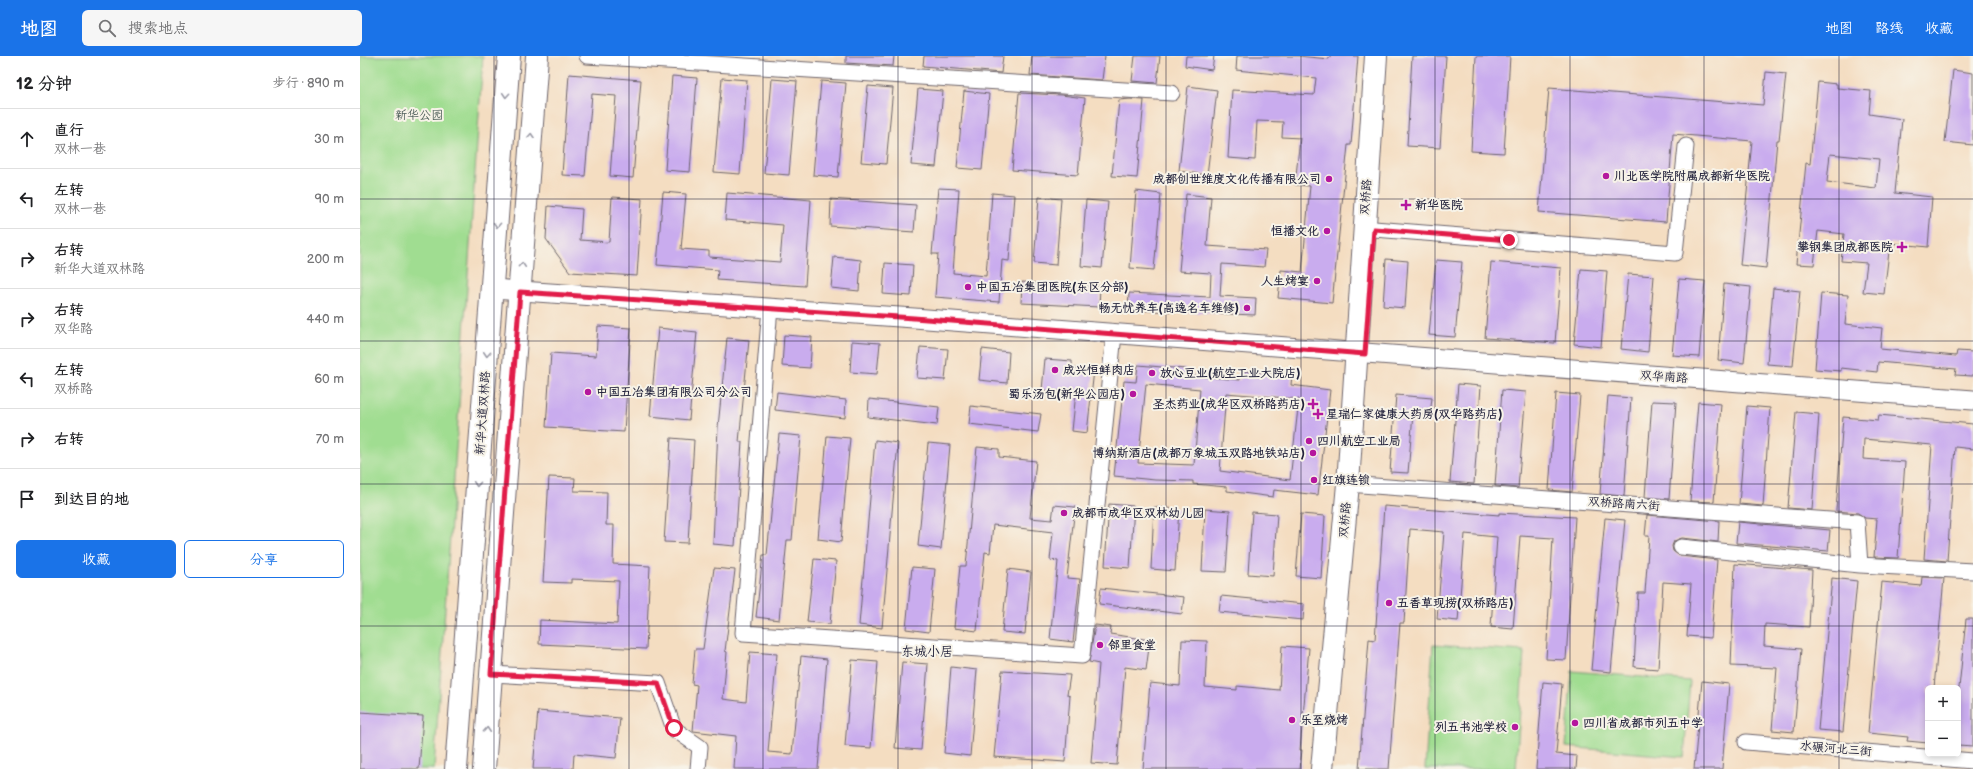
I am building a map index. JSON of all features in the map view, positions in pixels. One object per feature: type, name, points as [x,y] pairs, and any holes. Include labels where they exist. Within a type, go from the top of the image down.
[{"type":"main road","name":"新华大道双林路","points":[[456,769],[509,56]]},
{"type":"main road","points":[[484,769],[537,56]]},
{"type":"main road","name":"双桥路","points":[[1335,769],[1354,484],[1376,56]]},
{"type":"main road","name":"双桥路","points":[[1360,354],[1374,229],[1386,56]]},
{"type":"main road","name":"双桥路","points":[[1322,769],[1354,484]]},
{"type":"street","points":[[587,56],[804,63],[1172,93]]},
{"type":"street","points":[[1374,229],[1675,253],[1686,146]]},
{"type":"street","name":"双华南路","points":[[492,289],[770,308],[1973,400]]},
{"type":"street","points":[[770,308],[743,633],[1082,656],[1114,334]]},
{"type":"street","name":"双桥路南六街","points":[[1354,484],[1857,522],[1860,565]]},
{"type":"street","points":[[1681,547],[1860,565],[1973,571]]},
{"type":"street","points":[[491,674],[658,683],[674,728],[700,747],[698,769]]},
{"type":"street","name":"水碾河北三街","points":[[1746,742],[1973,761]]},
{"type":"green space","name":"新华公园","points":[[360,56],[483,56],[434,769],[360,769]]},
{"type":"green space","points":[[1433,645],[1524,651],[1516,769],[1425,769]]},
{"type":"green space","points":[[1572,671],[1690,681],[1684,757],[1566,747]]},
{"type":"building","points":[[846,56],[894,56],[893,66],[846,63]]},
{"type":"building","points":[[924,56],[1003,56],[1001,73],[923,66]]},
{"type":"building","points":[[1032,56],[1105,56],[1102,80],[1030,75]]},
{"type":"building","points":[[1135,56],[1160,56],[1157,83],[1132,81]]},
{"type":"building","points":[[1186,56],[1214,56],[1212,70],[1185,66]]},
{"type":"building","points":[[1237,56],[1298,56],[1329,59],[1330,56],[1358,56],[1351,145],[1348,145],[1332,303],[1278,298],[1281,270],[1302,272],[1310,186],[1295,185],[1300,138],[1282,137],[1283,122],[1257,121],[1255,160],[1228,158],[1232,90],[1314,95],[1316,78],[1236,70]]},
{"type":"building","points":[[1412,56],[1446,56],[1440,148],[1407,146]]},
{"type":"building","points":[[1476,56],[1510,56],[1504,153],[1471,151]]},
{"type":"building","points":[[1953,70],[1973,73],[1973,145],[1945,142]]},
{"type":"building","name":"川北医学院附属成都新华医院","points":[[1766,72],[1786,74],[1779,140],[1777,140],[1766,268],[1740,265],[1752,141],[1673,134],[1666,222],[1539,212],[1549,88],[1763,105]]},
{"type":"building","points":[[569,74],[641,80],[633,178],[610,176],[616,96],[592,94],[585,176],[562,175]]},
{"type":"building","points":[[672,76],[697,78],[690,172],[665,170]]},
{"type":"building","points":[[722,78],[747,80],[740,174],[714,172]]},
{"type":"building","points":[[772,79],[797,81],[789,175],[764,173]]},
{"type":"building","points":[[821,81],[846,83],[838,177],[813,175]]},
{"type":"building","points":[[1818,82],[1837,84],[1837,88],[1871,91],[1869,114],[1902,119],[1895,193],[1932,197],[1928,247],[1890,243],[1884,294],[1863,292],[1867,263],[1841,261],[1844,234],[1818,231],[1814,265],[1796,264],[1806,163],[1810,164]],"holes":[[[1830,154],[1879,159],[1876,188],[1827,182]]]},
{"type":"building","points":[[868,86],[893,88],[886,164],[861,162]]},
{"type":"building","points":[[1188,86],[1217,90],[1207,175],[1179,171]]},
{"type":"building","points":[[918,89],[943,91],[936,167],[911,165]]},
{"type":"building","points":[[964,91],[989,94],[982,170],[957,168]]},
{"type":"building","points":[[1019,93],[1085,98],[1078,175],[1012,170]]},
{"type":"building","points":[[1119,100],[1144,100],[1137,178],[1112,176]]},
{"type":"building","points":[[938,188],[959,189],[953,273],[986,276],[992,193],[1014,195],[1009,261],[1002,260],[999,302],[935,297],[938,254],[932,254]]},
{"type":"building","points":[[1136,191],[1161,194],[1154,270],[1130,268]]},
{"type":"building","points":[[663,192],[686,194],[681,249],[709,251],[709,257],[780,262],[783,225],[725,220],[727,193],[811,200],[805,286],[717,280],[718,270],[657,265]]},
{"type":"building","points":[[1186,194],[1211,197],[1207,246],[1266,250],[1264,267],[1222,264],[1220,296],[1256,298],[1255,315],[1128,310],[1129,293],[1210,297],[1211,273],[1179,271]]},
{"type":"building","points":[[612,197],[642,199],[637,276],[570,272],[546,239],[548,206],[582,209],[580,240],[609,242]]},
{"type":"building","points":[[1039,197],[1061,199],[1056,265],[1034,263]]},
{"type":"building","points":[[831,199],[916,205],[914,232],[830,226]]},
{"type":"building","points":[[1086,200],[1108,202],[1102,268],[1081,266]]},
{"type":"building","points":[[834,257],[861,260],[859,291],[831,288]]},
{"type":"building","points":[[1386,259],[1408,261],[1405,308],[1383,306]]},
{"type":"building","points":[[1436,260],[1462,262],[1455,337],[1429,335]]},
{"type":"building","points":[[1491,262],[1561,268],[1555,343],[1485,338]]},
{"type":"building","points":[[885,263],[913,265],[911,296],[883,294]]},
{"type":"building","points":[[1581,269],[1607,271],[1601,347],[1574,344]]},
{"type":"building","points":[[1628,274],[1654,276],[1648,352],[1621,349]]},
{"type":"building","points":[[1679,279],[1705,281],[1699,357],[1672,355]]},
{"type":"building","points":[[1022,282],[1100,287],[1099,307],[1021,303]]},
{"type":"building","points":[[1724,284],[1751,287],[1744,363],[1718,360]]},
{"type":"building","points":[[1773,288],[1800,291],[1793,366],[1767,364]]},
{"type":"building","points":[[1821,293],[1848,295],[1845,324],[1882,328],[1880,349],[1956,356],[1957,351],[1973,352],[1973,376],[1955,375],[1956,369],[1878,362],[1877,372],[1841,368],[1841,371],[1815,369]]},
{"type":"building","name":"中国五冶集团有限公司分公司","points":[[598,326],[631,328],[624,432],[546,427],[551,353],[596,356]]},
{"type":"building","name":"中国五冶集团有限公司分公司","points":[[658,328],[697,332],[689,420],[650,416]]},
{"type":"building","points":[[784,335],[812,337],[810,368],[782,366]]},
{"type":"building","points":[[727,338],[749,340],[739,442],[742,442],[735,546],[713,544],[718,427]]},
{"type":"building","points":[[852,341],[880,343],[877,374],[850,372]]},
{"type":"building","points":[[920,347],[948,349],[945,380],[917,378]]},
{"type":"building","points":[[982,349],[1009,352],[1007,383],[979,380]]},
{"type":"building","points":[[1045,359],[1072,361],[1072,368],[1094,370],[1087,433],[1072,431],[1076,392],[1042,390]]},
{"type":"building","points":[[1138,365],[1186,369],[1186,375],[1240,380],[1241,371],[1292,375],[1291,385],[1330,390],[1318,495],[1274,490],[1273,497],[1227,491],[1227,487],[1193,484],[1193,481],[1155,480],[1114,476],[1124,381],[1136,382]],"holes":[[[1146,384],[1200,389],[1194,465],[1138,463]],[[1226,393],[1299,399],[1290,480],[1220,471]]]},
{"type":"building","points":[[1458,384],[1481,386],[1474,484],[1450,482]]},
{"type":"building","points":[[1502,390],[1526,392],[1518,488],[1495,486]]},
{"type":"building","points":[[777,392],[846,400],[845,418],[775,410]]},
{"type":"building","points":[[1556,393],[1580,395],[1572,492],[1549,490]]},
{"type":"building","points":[[1396,395],[1432,398],[1430,415],[1413,414],[1408,473],[1390,472]]},
{"type":"building","points":[[1608,396],[1631,398],[1624,496],[1600,494]]},
{"type":"building","points":[[869,399],[939,407],[937,425],[868,417]]},
{"type":"building","points":[[1652,401],[1676,402],[1669,499],[1645,497]]},
{"type":"building","points":[[1698,402],[1721,404],[1714,502],[1690,501]]},
{"type":"building","points":[[971,406],[1041,414],[1038,432],[969,424]]},
{"type":"building","points":[[1747,406],[1770,408],[1763,506],[1739,504]]},
{"type":"building","points":[[1796,412],[1819,414],[1812,510],[1788,508]]},
{"type":"building","points":[[1879,415],[1973,424],[1973,449],[1955,447],[1947,561],[1924,559],[1932,445],[1864,439],[1863,459],[1905,462],[1898,558],[1874,557],[1877,519],[1865,518],[1858,513],[1836,511],[1843,417],[1878,420]]},
{"type":"building","points":[[779,434],[801,436],[792,540],[787,540],[779,620],[756,617],[763,555],[767,555]]},
{"type":"building","points":[[827,436],[850,438],[841,542],[818,539]]},
{"type":"building","points":[[671,438],[694,440],[688,543],[664,542]]},
{"type":"building","points":[[875,440],[898,443],[882,628],[859,625]]},
{"type":"building","points":[[928,443],[950,445],[941,549],[918,546]]},
{"type":"building","points":[[977,447],[999,449],[999,457],[1036,461],[1030,518],[1052,520],[1054,505],[1075,507],[1067,578],[1080,579],[1073,642],[1050,639],[1058,561],[1050,560],[1053,532],[993,525],[990,553],[985,552],[977,631],[954,628],[960,566],[966,566]]},
{"type":"building","points":[[549,477],[575,478],[574,491],[607,492],[606,525],[614,525],[613,564],[650,566],[646,649],[539,644],[540,620],[617,624],[619,581],[571,579],[571,583],[543,582]]},
{"type":"building","points":[[1109,504],[1134,506],[1130,568],[1105,566]]},
{"type":"building","points":[[1384,506],[1499,515],[1499,513],[1575,517],[1566,660],[1546,659],[1553,538],[1520,536],[1513,629],[1491,627],[1497,537],[1465,534],[1458,621],[1437,619],[1444,532],[1410,529],[1404,623],[1400,623],[1389,769],[1359,769],[1369,639],[1375,640]]},
{"type":"building","points":[[1154,507],[1179,509],[1175,571],[1151,569]]},
{"type":"building","points":[[1205,509],[1230,511],[1226,572],[1202,571]]},
{"type":"building","points":[[1252,512],[1277,514],[1273,576],[1248,574]]},
{"type":"building","points":[[1301,514],[1325,516],[1321,578],[1296,576]]},
{"type":"building","points":[[1647,515],[1719,521],[1718,542],[1682,538],[1674,541],[1672,546],[1673,551],[1680,556],[1717,560],[1711,638],[1687,636],[1691,584],[1663,582],[1658,669],[1634,667],[1638,593],[1645,593],[1649,536],[1645,536]]},
{"type":"building","points":[[1605,518],[1625,520],[1611,672],[1591,670]]},
{"type":"building","points":[[1738,522],[1830,530],[1828,551],[1736,543]]},
{"type":"building","points":[[814,559],[836,561],[830,624],[807,622]]},
{"type":"building","points":[[1735,564],[1812,570],[1809,627],[1765,624],[1764,646],[1801,649],[1794,732],[1772,730],[1777,668],[1731,666]]},
{"type":"building","points":[[912,567],[935,569],[929,632],[906,629]]},
{"type":"building","points":[[714,568],[735,570],[725,651],[727,652],[723,699],[746,702],[750,652],[777,654],[768,752],[792,754],[801,656],[827,659],[818,769],[734,769],[736,736],[693,731],[697,685],[692,684],[695,649],[703,649]]},
{"type":"building","points":[[1008,569],[1031,572],[1025,634],[1002,632]]},
{"type":"building","points":[[1922,577],[1944,578],[1934,685],[1925,685],[1925,743],[1907,741],[1908,737],[1868,733],[1882,582],[1921,586]]},
{"type":"building","points":[[1832,578],[1857,581],[1843,732],[1818,730]]},
{"type":"building","points":[[1101,588],[1184,597],[1182,614],[1099,604]]},
{"type":"building","points":[[1221,596],[1304,604],[1303,620],[1219,612]]},
{"type":"building","points":[[1966,619],[1973,619],[1973,746],[1961,745],[1961,685],[1959,685]]},
{"type":"building","points":[[1095,625],[1111,627],[1110,634],[1150,640],[1146,670],[1125,667],[1117,765],[1091,763],[1099,664],[1089,662]]},
{"type":"building","points":[[1182,640],[1207,641],[1205,687],[1237,690],[1237,686],[1279,690],[1282,646],[1309,648],[1300,750],[1302,750],[1300,769],[1143,769],[1150,683],[1180,686]]},
{"type":"building","points":[[852,660],[878,662],[871,748],[845,746]]},
{"type":"building","points":[[902,662],[928,664],[921,750],[895,748]]},
{"type":"building","points":[[951,667],[977,670],[970,756],[944,753]]},
{"type":"building","points":[[1002,671],[1070,675],[1067,695],[1070,696],[1065,762],[994,757]]},
{"type":"building","points":[[1702,681],[1729,684],[1722,769],[1694,769]]},
{"type":"building","points":[[1543,682],[1562,684],[1556,754],[1577,756],[1576,769],[1536,769]]},
{"type":"building","points":[[538,711],[620,718],[616,758],[574,754],[573,769],[533,769]]},
{"type":"building","points":[[360,712],[423,716],[419,769],[360,769]]},
{"type":"place","name":"川北医学院附属成都新华医院","points":[[1606,176]]},
{"type":"place","name":"成都创世维度文化传播有限公司","points":[[1329,179]]},
{"type":"place","name":"新华医院","points":[[1406,205]]},
{"type":"place","name":"恒播文化","points":[[1327,231]]},
{"type":"place","name":"攀钢集团成都医院","points":[[1902,247]]},
{"type":"place","name":"人生烤宴","points":[[1317,281]]},
{"type":"place","name":"中国五冶集团医院(东区分部)","points":[[968,287]]},
{"type":"place","name":"畅无忧养车(高逸名车维修)","points":[[1247,308]]},
{"type":"place","name":"成兴恒鲜肉店","points":[[1055,370]]},
{"type":"place","name":"放心豆业(航空工业大院店)","points":[[1152,373]]},
{"type":"place","name":"中国五冶集团有限公司分公司","points":[[588,392]]},
{"type":"place","name":"蜀乐汤包(新华公园店)","points":[[1133,394]]},
{"type":"place","name":"圣杰药业(成华区双桥路药店)","points":[[1313,404]]},
{"type":"place","name":"星瑞仁家健康大药房(双华路药店)","points":[[1318,414]]},
{"type":"place","name":"四川航空工业局","points":[[1309,441]]},
{"type":"place","name":"博纳斯酒店(成都万象城玉双路地铁站店)","points":[[1313,453]]},
{"type":"place","name":"红旗连锁","points":[[1314,480]]},
{"type":"place","name":"成都市成华区双林幼儿园","points":[[1064,513]]},
{"type":"place","name":"五香草现捞(双桥路店)","points":[[1389,603]]},
{"type":"place","name":"邻里食堂","points":[[1100,645]]},
{"type":"place","name":"乐至烧烤","points":[[1292,720]]},
{"type":"place","name":"四川省成都市列五中学","points":[[1575,723]]},
{"type":"place","name":"列五书池学校","points":[[1515,727]]},
{"type":"district","name":"东城小居","points":[[927,652]]},
{"type":"route","points":[[674,728],[658,683],[491,674],[520,292],[914,318],[1365,354],[1374,229],[1509,240]]}]
